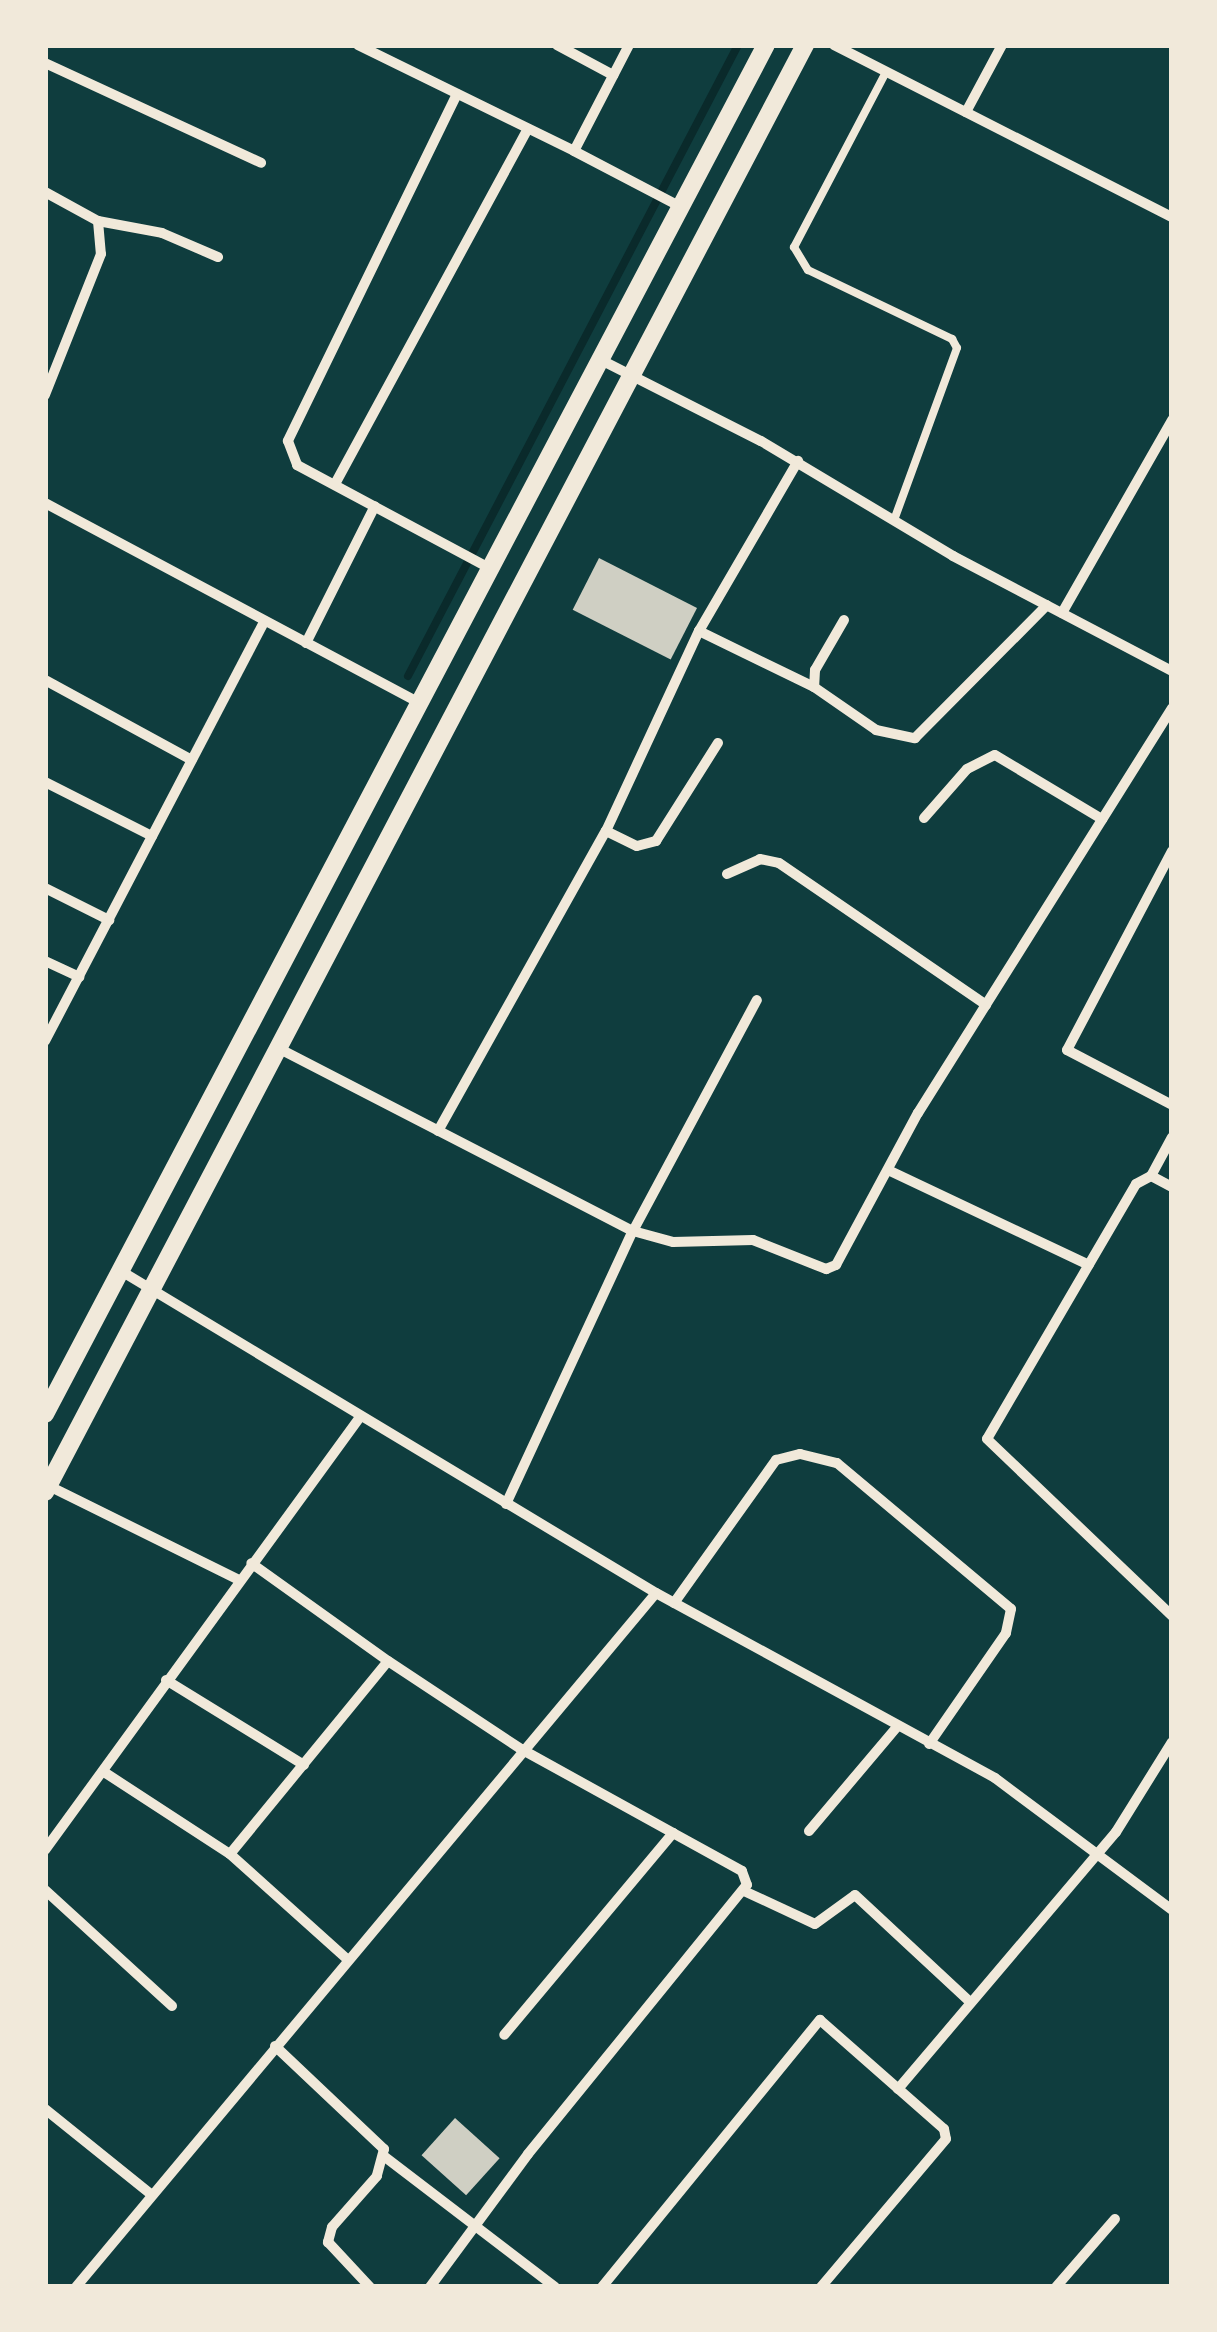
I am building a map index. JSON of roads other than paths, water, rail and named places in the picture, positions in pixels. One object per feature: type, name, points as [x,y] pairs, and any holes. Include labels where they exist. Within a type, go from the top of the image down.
[{"type":"street","points":[[358,45],[681,207]]},
{"type":"street","points":[[557,45],[613,75]]},
{"type":"street","points":[[574,152],[629,45]]},
{"type":"street","points":[[45,1414],[766,45]]},
{"type":"street","points":[[239,1580],[47,1489],[805,45]]},
{"type":"street","points":[[834,45],[1172,217]]},
{"type":"street","points":[[966,112],[1002,45]]},
{"type":"street","points":[[45,63],[261,164]]},
{"type":"street","points":[[457,94],[290,428],[297,465],[491,569]]},
{"type":"street","points":[[335,484],[528,129]]},
{"type":"street","points":[[45,192],[98,222],[162,233],[218,257]]},
{"type":"street","points":[[45,395],[101,254],[98,222]]},
{"type":"street","points":[[601,360],[798,461],[1047,606],[1172,671]]},
{"type":"street","points":[[1062,613],[1172,420]]},
{"type":"street","points":[[438,1131],[606,831],[699,631],[798,461]]},
{"type":"street","points":[[45,502],[420,703]]},
{"type":"street","points":[[306,642],[374,506]]},
{"type":"street","points":[[699,631],[814,688],[876,730],[915,738],[1047,606]]},
{"type":"street","points":[[814,688],[815,670],[844,620]]},
{"type":"street","points":[[45,1041],[265,621]]},
{"type":"street","points":[[45,680],[192,760]]},
{"type":"street","points":[[278,1048],[633,1231],[672,1242],[753,1240],[826,1269],[836,1265],[986,1005],[1172,708]]},
{"type":"street","points":[[606,831],[637,846],[656,841],[718,743]]},
{"type":"street","points":[[924,818],[968,769],[995,755],[1102,820]]},
{"type":"street","points":[[45,782],[152,836]]},
{"type":"street","points":[[1172,851],[1067,1050],[1172,1105]]},
{"type":"street","points":[[727,874],[748,862],[779,863],[986,1005]]},
{"type":"street","points":[[45,888],[109,920]]},
{"type":"street","points":[[45,961],[79,977]]},
{"type":"street","points":[[506,1504],[633,1231],[756,1000]]},
{"type":"street","points":[[1172,1137],[1151,1176],[1136,1184],[1117,1210],[1090,1265],[988,1438],[1172,1616]]},
{"type":"street","points":[[888,1170],[1090,1265]]},
{"type":"street","points":[[1151,1176],[1172,1187]]},
{"type":"street","points":[[121,1271],[149,1292],[656,1594],[897,1728],[996,1778],[1096,1848],[1172,1910]]},
{"type":"street","points":[[45,1850],[360,1417]]},
{"type":"street","points":[[674,1603],[776,1460],[800,1454],[837,1463],[1011,1609],[1006,1633],[929,1744]]},
{"type":"street","points":[[252,1564],[520,1749],[746,1874],[744,1890],[476,2224],[430,2287]]},
{"type":"street","points":[[76,2287],[520,1749],[656,1594]]},
{"type":"street","points":[[230,1854],[388,1660]]},
{"type":"street","points":[[166,1680],[304,1765]]},
{"type":"street","points":[[809,1831],[897,1728]]},
{"type":"street","points":[[898,2089],[1096,1848],[1116,1832],[1172,1742]]},
{"type":"street","points":[[104,1772],[230,1854],[347,1959]]},
{"type":"street","points":[[504,2036],[673,1833]]},
{"type":"street","points":[[45,1890],[172,2006]]},
{"type":"street","points":[[744,1890],[815,1924],[855,1896],[968,2000]]},
{"type":"street","points":[[602,2287],[814,2022],[827,2023],[944,2130],[945,2144],[821,2287]]},
{"type":"street","points":[[275,2046],[380,2142],[385,2157],[555,2287]]},
{"type":"street","points":[[45,2109],[152,2195]]},
{"type":"street","points":[[370,2287],[328,2242],[385,2157]]},
{"type":"street","points":[[1056,2287],[1116,2219]]},
{"type":"lane","points":[[886,72],[794,246],[808,270],[952,339],[957,348],[894,520]]},
{"type":"waterway","points":[[408,676],[738,45]]}]
